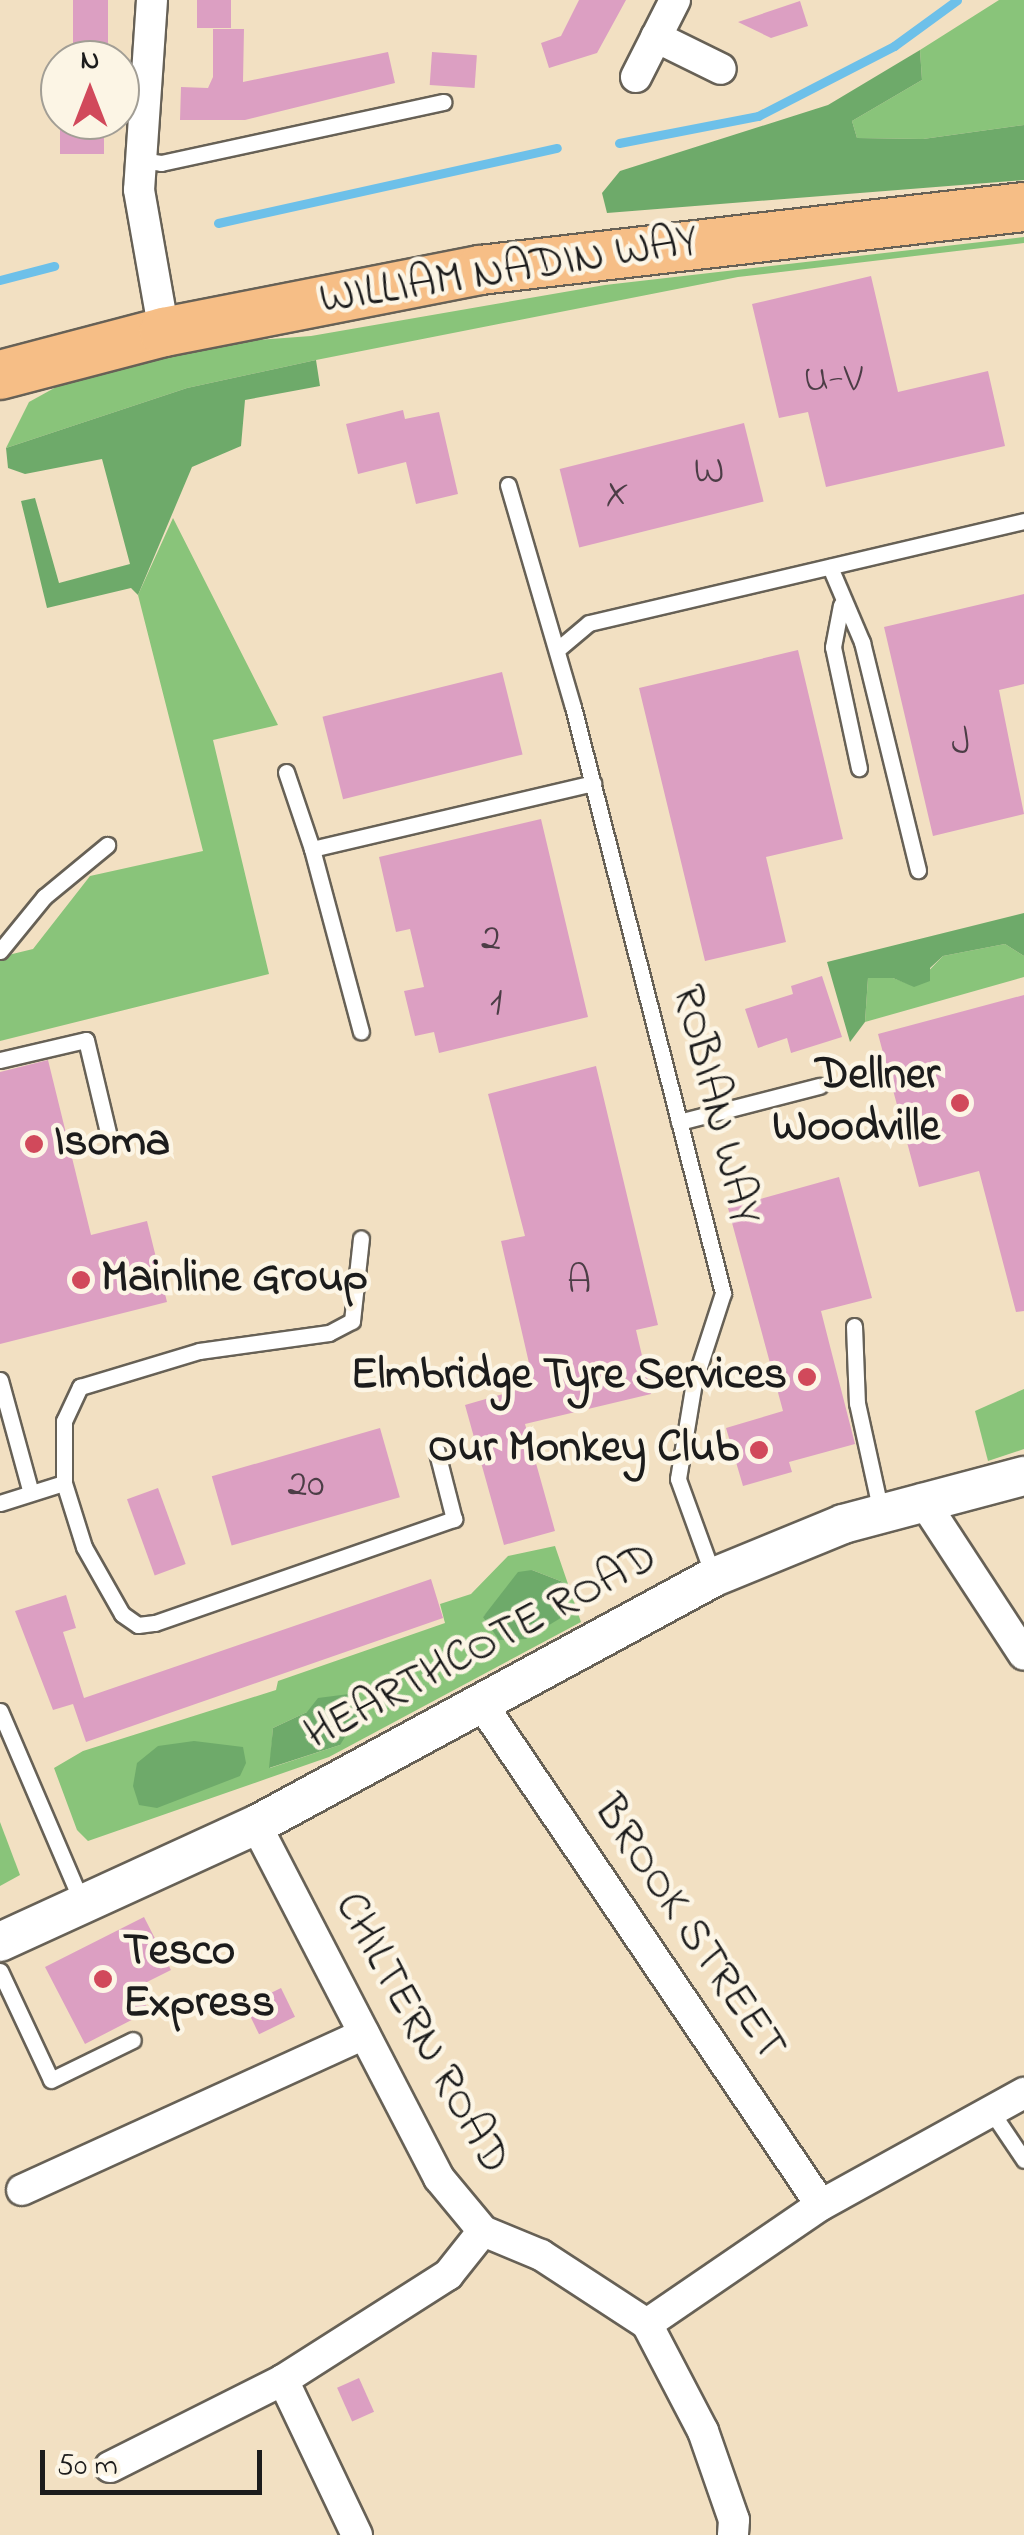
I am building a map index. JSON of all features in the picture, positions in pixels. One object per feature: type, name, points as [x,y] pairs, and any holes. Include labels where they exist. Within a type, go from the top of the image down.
[{"type":"main road","name":"WILLIAM NADIN WAY","points":[[0,375],[164,332],[480,270],[1024,207]]},
{"type":"street","points":[[152,0],[139,190],[164,332]]},
{"type":"street","points":[[636,77],[675,0]]},
{"type":"street","points":[[656,37],[721,69]]},
{"type":"street","name":"HEARTHCOTE ROAD","points":[[0,1942],[256,1825],[714,1578],[881,1512],[1024,1476]]},
{"type":"street","points":[[922,1499],[1024,1655]]},
{"type":"street","name":"BROOK STREET","points":[[480,1704],[820,2205]]},
{"type":"street","name":"CHILTERN ROAD","points":[[256,1825],[438,2178],[483,2230],[542,2255],[647,2324],[703,2431],[733,2535]]},
{"type":"street","points":[[22,2190],[364,2034]]},
{"type":"street","points":[[647,2324],[820,2205],[1024,2093]]},
{"type":"street","points":[[110,2468],[283,2380],[448,2275],[483,2230]]},
{"type":"street","points":[[283,2380],[357,2535]]},
{"type":"lane","points":[[140,160],[161,163],[443,102]]},
{"type":"lane","name":"ROBIAN WAY","points":[[508,485],[558,649],[723,1293],[694,1382],[678,1479],[714,1578]]},
{"type":"lane","points":[[558,649],[589,623],[1024,521]]},
{"type":"lane","points":[[830,567],[841,605],[862,642],[918,870]]},
{"type":"lane","points":[[841,605],[834,647],[859,768]]},
{"type":"lane","points":[[286,772],[312,848],[362,1032]]},
{"type":"lane","points":[[312,848],[593,783]]},
{"type":"lane","points":[[0,950],[44,896],[108,845]]},
{"type":"lane","points":[[0,1060],[86,1040],[108,1132]]},
{"type":"lane","points":[[679,1122],[819,1086]]},
{"type":"lane","points":[[360,1238],[352,1321],[330,1333],[199,1351],[80,1386],[64,1421],[64,1484],[84,1547],[122,1614],[138,1625],[454,1519],[436,1449]]},
{"type":"lane","points":[[854,1326],[857,1403],[881,1512]]},
{"type":"lane","points":[[0,1380],[31,1493]]},
{"type":"lane","points":[[0,1502],[64,1484]]},
{"type":"lane","points":[[0,1711],[84,1906]]},
{"type":"lane","points":[[0,1971],[51,2080],[133,2040]]},
{"type":"lane","points":[[992,2111],[1024,2160]]},
{"type":"green space","points":[[999,0],[1024,0],[1024,125],[923,139],[857,138],[852,121],[922,80],[920,50]]},
{"type":"green space","points":[[920,50],[922,80],[852,121],[857,138],[923,139],[1024,125],[1024,180],[607,213],[602,193],[620,171],[828,105]]},
{"type":"green space","points":[[1024,237],[1024,243],[738,277],[316,360],[187,388],[6,448],[29,402],[58,386],[215,343],[311,336],[605,285]]},
{"type":"green space","points":[[316,360],[320,386],[245,400],[241,446],[192,467],[138,595],[131,588],[47,608],[21,501],[35,498],[59,583],[130,564],[102,459],[25,474],[8,468],[6,448],[187,388]]},
{"type":"green space","points":[[173,518],[278,725],[213,740],[269,974],[0,1041],[0,957],[33,949],[90,876],[203,851],[138,595]]},
{"type":"green space","points":[[1024,913],[1024,956],[1005,944],[943,956],[930,968],[930,981],[914,987],[893,978],[868,978],[865,1022],[850,1042],[827,962]]},
{"type":"green space","points":[[1005,944],[1024,956],[1024,977],[865,1022],[868,978],[893,978],[914,986],[943,956]]},
{"type":"green space","points":[[1024,1389],[1024,1449],[988,1461],[975,1411]]},
{"type":"green space","points":[[555,1546],[581,1622],[329,1757],[88,1841],[77,1830],[54,1768],[83,1751],[276,1690],[278,1681],[445,1623],[440,1604],[471,1594],[508,1556]],"holes":[[[532,1570],[563,1582],[483,1617],[510,1589]],[[307,1712],[340,1745],[270,1768],[273,1728]]]},
{"type":"green space","points":[[532,1570],[563,1582],[564,1616],[526,1639],[499,1640],[483,1617],[518,1572]]},
{"type":"green space","points":[[349,1694],[362,1710],[340,1745],[269,1768],[273,1728],[307,1712],[318,1698]]},
{"type":"green space","points":[[194,1741],[243,1747],[246,1763],[240,1776],[157,1808],[139,1805],[133,1786],[137,1763],[158,1746]]},
{"type":"green space","points":[[0,1822],[20,1875],[0,1886]]},
{"type":"building","points":[[73,0],[108,0],[108,40],[73,40]]},
{"type":"building","points":[[197,0],[231,0],[231,28],[197,28]]},
{"type":"building","points":[[579,0],[626,0],[597,53],[549,68],[541,43],[561,36]]},
{"type":"building","points":[[800,1],[808,26],[771,38],[738,22]]},
{"type":"building","points":[[213,29],[244,29],[243,82],[388,52],[395,83],[245,120],[180,120],[181,87],[208,88],[213,77]]},
{"type":"building","points":[[432,52],[477,55],[475,88],[430,85]]},
{"type":"building","points":[[60,140],[104,140],[104,154],[60,154]]},
{"type":"building","points":[[871,276],[898,392],[988,371],[1005,446],[826,487],[808,412],[779,418],[752,304]]},
{"type":"building","points":[[403,410],[405,419],[439,412],[458,494],[416,504],[406,462],[358,474],[346,424]]},
{"type":"building","points":[[744,423],[764,502],[579,548],[560,469]]},
{"type":"building","points":[[1024,594],[1024,684],[999,690],[1024,814],[933,836],[884,627]]},
{"type":"building","points":[[798,650],[843,839],[766,857],[786,942],[705,961],[639,688]]},
{"type":"building","points":[[502,672],[523,754],[343,799],[322,717]]},
{"type":"building","points":[[541,819],[588,1017],[439,1053],[434,1032],[415,1036],[404,991],[424,987],[410,929],[396,932],[379,857]]},
{"type":"building","points":[[822,976],[842,1037],[791,1053],[787,1038],[758,1048],[745,1009],[793,994],[791,986]]},
{"type":"building","name":"Dellner Woodville","points":[[1024,995],[1024,1311],[1016,1312],[979,1171],[919,1187],[878,1034]]},
{"type":"building","points":[[48,1060],[91,1235],[147,1221],[167,1302],[0,1344],[0,1072]]},
{"type":"building","points":[[596,1066],[658,1325],[636,1330],[651,1394],[525,1424],[555,1531],[504,1545],[465,1405],[534,1385],[501,1241],[525,1236],[488,1094]]},
{"type":"building","name":"Elmbridge Tyre Services","points":[[839,1177],[872,1298],[821,1311],[855,1444],[789,1462],[792,1472],[743,1486],[726,1428],[783,1411],[728,1208]]},
{"type":"building","points":[[380,1428],[400,1497],[232,1545],[212,1476]]},
{"type":"building","points":[[158,1488],[186,1564],[155,1575],[127,1499]]},
{"type":"building","points":[[431,1579],[443,1618],[86,1742],[73,1704],[53,1710],[15,1611],[66,1595],[76,1628],[63,1632],[84,1698]]},
{"type":"building","name":"Tesco Express","points":[[144,1917],[171,1970],[137,1987],[149,2011],[85,2044],[45,1967]]},
{"type":"building","points":[[281,1988],[295,2017],[259,2034],[245,2006]]},
{"type":"building","points":[[359,2378],[374,2412],[352,2422],[337,2388]]},
{"type":"waterway","points":[[619,143],[758,116],[894,46],[957,0]]},
{"type":"waterway","points":[[218,223],[557,148]]},
{"type":"waterway","points":[[0,280],[54,266]]},
{"type":"place","name":"Dellner Woodville","points":[[960,1103]]},
{"type":"place","name":"Isoma","points":[[34,1144]]},
{"type":"place","name":"Mainline Group","points":[[81,1280]]},
{"type":"place","name":"Elmbridge Tyre Services","points":[[807,1377]]},
{"type":"place","name":"Our Monkey Club","points":[[759,1450]]},
{"type":"place","name":"Tesco Express","points":[[103,1979]]}]
